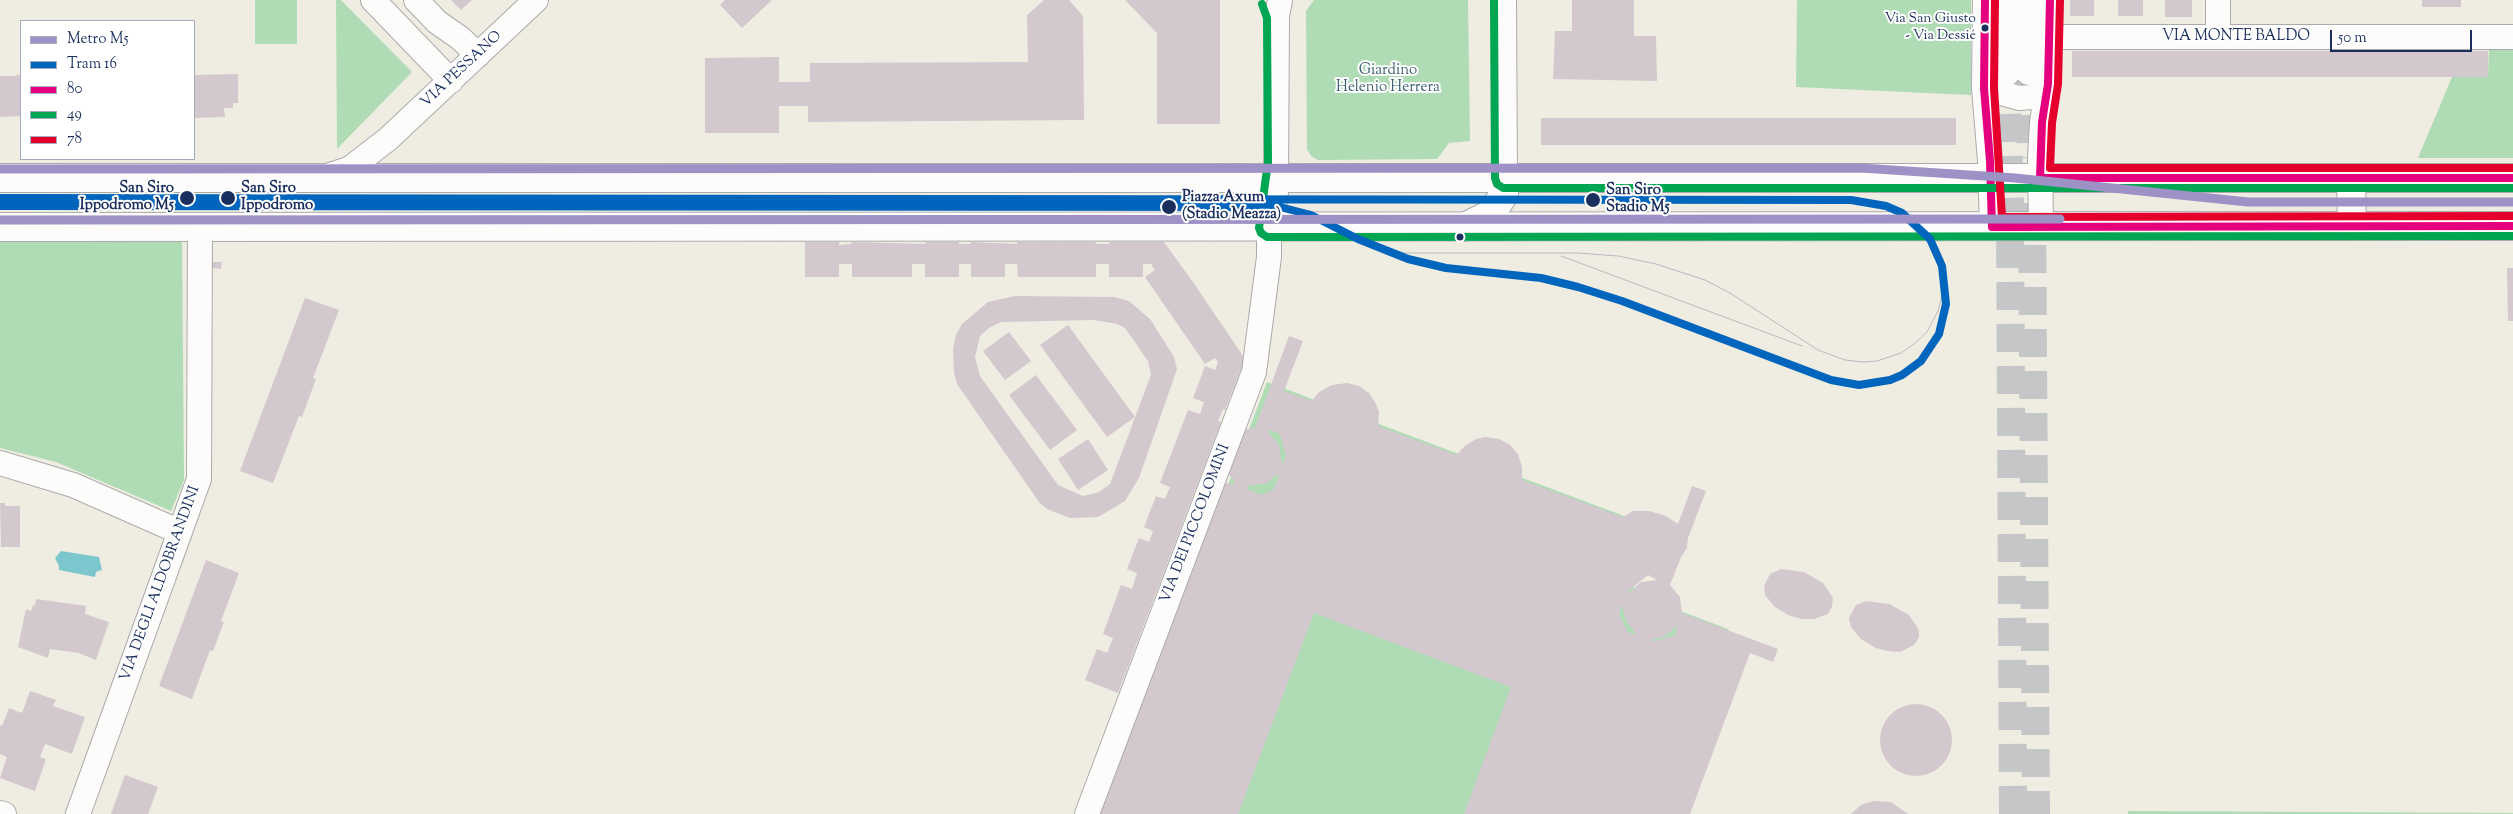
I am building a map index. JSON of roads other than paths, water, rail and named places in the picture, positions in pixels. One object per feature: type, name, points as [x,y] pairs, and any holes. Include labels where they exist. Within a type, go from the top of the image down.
[{"type":"main road","points":[[2008,0],[2028,76]]},
{"type":"main road","points":[[2028,76],[2031,0]]},
{"type":"main road","points":[[0,178],[2513,178]]},
{"type":"main road","points":[[1270,227],[1276,178]]},
{"type":"main road","points":[[1464,227],[1491,214],[1504,194],[1505,178]]},
{"type":"main road","points":[[2352,178],[2352,226]]},
{"type":"main road","points":[[0,227],[2513,226]]},
{"type":"street","points":[[373,0],[451,80]]},
{"type":"street","points":[[416,0],[437,22],[460,38],[478,55]]},
{"type":"street","name":"VIA PESSANO","points":[[321,178],[349,169],[388,139],[536,0]]},
{"type":"street","points":[[1504,0],[1505,178]]},
{"type":"street","points":[[1985,0],[1984,88],[1992,227]]},
{"type":"street","points":[[2041,226],[2042,122],[2028,76],[2050,37],[2050,0]]},
{"type":"street","points":[[2218,0],[2218,37]]},
{"type":"street","points":[[1276,5],[1276,178]]},
{"type":"street","name":"VIA MONTE BALDO","points":[[2050,37],[2513,38]]},
{"type":"street","points":[[1984,88],[2019,98],[2032,97],[2042,93],[2028,76]]},
{"type":"street","points":[[388,139],[386,152],[392,169],[405,178]]},
{"type":"street","name":"VIA DEGLI ALDOBRANDINI","points":[[78,814],[199,479],[200,227]]},
{"type":"street","name":"VIA DEI PICCOLOMINI","points":[[1087,814],[1254,372],[1269,257],[1270,227]]},
{"type":"street","points":[[0,463],[73,485],[180,532]]},
{"type":"street","points":[[0,813],[4,814]]},
{"type":"water","points":[[61,551],[99,557],[102,570],[96,572],[95,577],[59,570],[55,558]]},
{"type":"tunnel","points":[[2006,72],[2010,201],[2013,814]]},
{"type":"tunnel","points":[[2029,73],[2031,158]]},
{"type":"tunnel","points":[[2032,203],[2036,814]]},
{"type":"tram line","name":"16","points":[[0,198],[1851,200],[1886,206],[1902,213],[1930,239],[1942,266],[1946,304],[1939,334],[1921,361],[1902,375],[1890,380],[1859,385],[1831,380],[1622,301],[1578,287],[1541,278],[1446,268],[1408,259],[1358,239],[1311,215],[1280,207],[0,206]]},
{"type":"tram line","points":[[1375,247],[1406,253],[1577,253],[1618,256],[1656,264],[1705,280],[1730,293],[1818,350],[1845,360],[1863,362],[1877,361],[1901,353],[1927,332],[1938,311],[1942,296],[1943,273],[1938,257]]},
{"type":"tram line","points":[[1561,256],[1802,346]]},
{"type":"metro line","name":"M5","points":[[0,169],[1861,168],[2015,178],[2248,202],[2513,202]]},
{"type":"metro line","name":"M5","points":[[0,220],[2060,219]]},
{"type":"place","name":"Via San Giusto - Via Dessié","points":[[1985,28]]},
{"type":"place","name":"San Siro Ippodromo M5","points":[[187,198]]},
{"type":"place","name":"San Siro Ippodromo","points":[[228,198]]},
{"type":"place","name":"San Siro Stadio M5","points":[[1593,200]]},
{"type":"place","name":"Piazza Axum (Stadio Meazza)","points":[[1169,207]]},
{"type":"park label","name":"Giardino Helenio Herrera","points":[[1388,80]]}]
